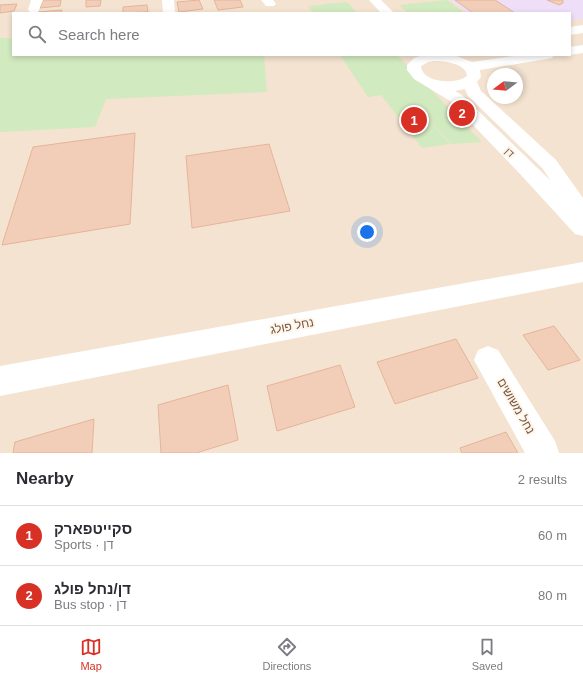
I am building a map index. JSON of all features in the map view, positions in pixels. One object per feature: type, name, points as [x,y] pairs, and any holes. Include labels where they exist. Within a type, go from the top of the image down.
[{"type":"street","points":[[168,0],[169,12]]},
{"type":"street","points":[[375,0],[387,12]]},
{"type":"street","points":[[571,31],[583,29]]},
{"type":"street","points":[[571,51],[583,49]]},
{"type":"street","points":[[412,60],[418,61],[425,58],[443,56],[459,61],[470,75]]},
{"type":"street","points":[[432,83],[454,86],[463,85],[470,75],[539,56]]},
{"type":"street","name":"דן","points":[[412,60],[414,70],[417,74],[456,98],[583,228]]},
{"type":"street","name":"דן","points":[[470,75],[474,93],[548,164],[583,215]]},
{"type":"street","name":"נחל פולג","points":[[0,380],[583,272]]},
{"type":"street","name":"נחל משושים","points":[[488,360],[543,453]]},
{"type":"shaded area","points":[[0,0],[583,0],[583,453],[0,453]]},
{"type":"shaded area","points":[[450,0],[583,0],[583,19],[571,20],[571,12],[468,12]]},
{"type":"green space","points":[[447,0],[464,12],[407,12],[399,5]]},
{"type":"green space","points":[[347,2],[356,12],[312,12],[308,6]]},
{"type":"green space","points":[[0,38],[12,38],[12,56],[264,56],[267,92],[106,99],[95,127],[0,132]]},
{"type":"green space","points":[[341,56],[398,56],[482,142],[451,144],[403,92],[450,144],[422,148],[381,95],[368,97]]},
{"type":"building","points":[[43,0],[61,0],[60,6],[40,8]]},
{"type":"building","points":[[86,0],[101,0],[100,6],[86,7]]},
{"type":"building","points":[[199,0],[203,9],[179,12],[177,2]]},
{"type":"building","points":[[214,0],[240,0],[243,7],[218,10]]},
{"type":"building","points":[[455,0],[495,0],[513,12],[472,12]]},
{"type":"building","points":[[547,0],[563,0],[563,3],[559,5]]},
{"type":"building","points":[[17,4],[14,11],[0,13],[0,5]]},
{"type":"building","points":[[147,5],[148,12],[123,12],[123,7]]},
{"type":"building","points":[[62,10],[61,12],[37,12]]},
{"type":"building","points":[[135,133],[130,224],[2,245],[33,147]]},
{"type":"building","points":[[269,144],[290,211],[192,228],[186,156]]},
{"type":"building","points":[[554,326],[580,360],[548,370],[523,335]]},
{"type":"building","points":[[456,339],[478,378],[395,404],[377,362]]},
{"type":"building","points":[[340,365],[355,407],[277,431],[267,386]]},
{"type":"building","points":[[228,385],[238,440],[196,453],[161,453],[158,405]]},
{"type":"building","points":[[94,419],[92,453],[13,453],[15,442]]},
{"type":"building","points":[[506,432],[518,453],[462,453],[460,448]]},
{"type":"place","name":"דן/נחל פולג","points":[[462,113]]},
{"type":"place","name":"סקייטפארק","points":[[414,120]]}]
